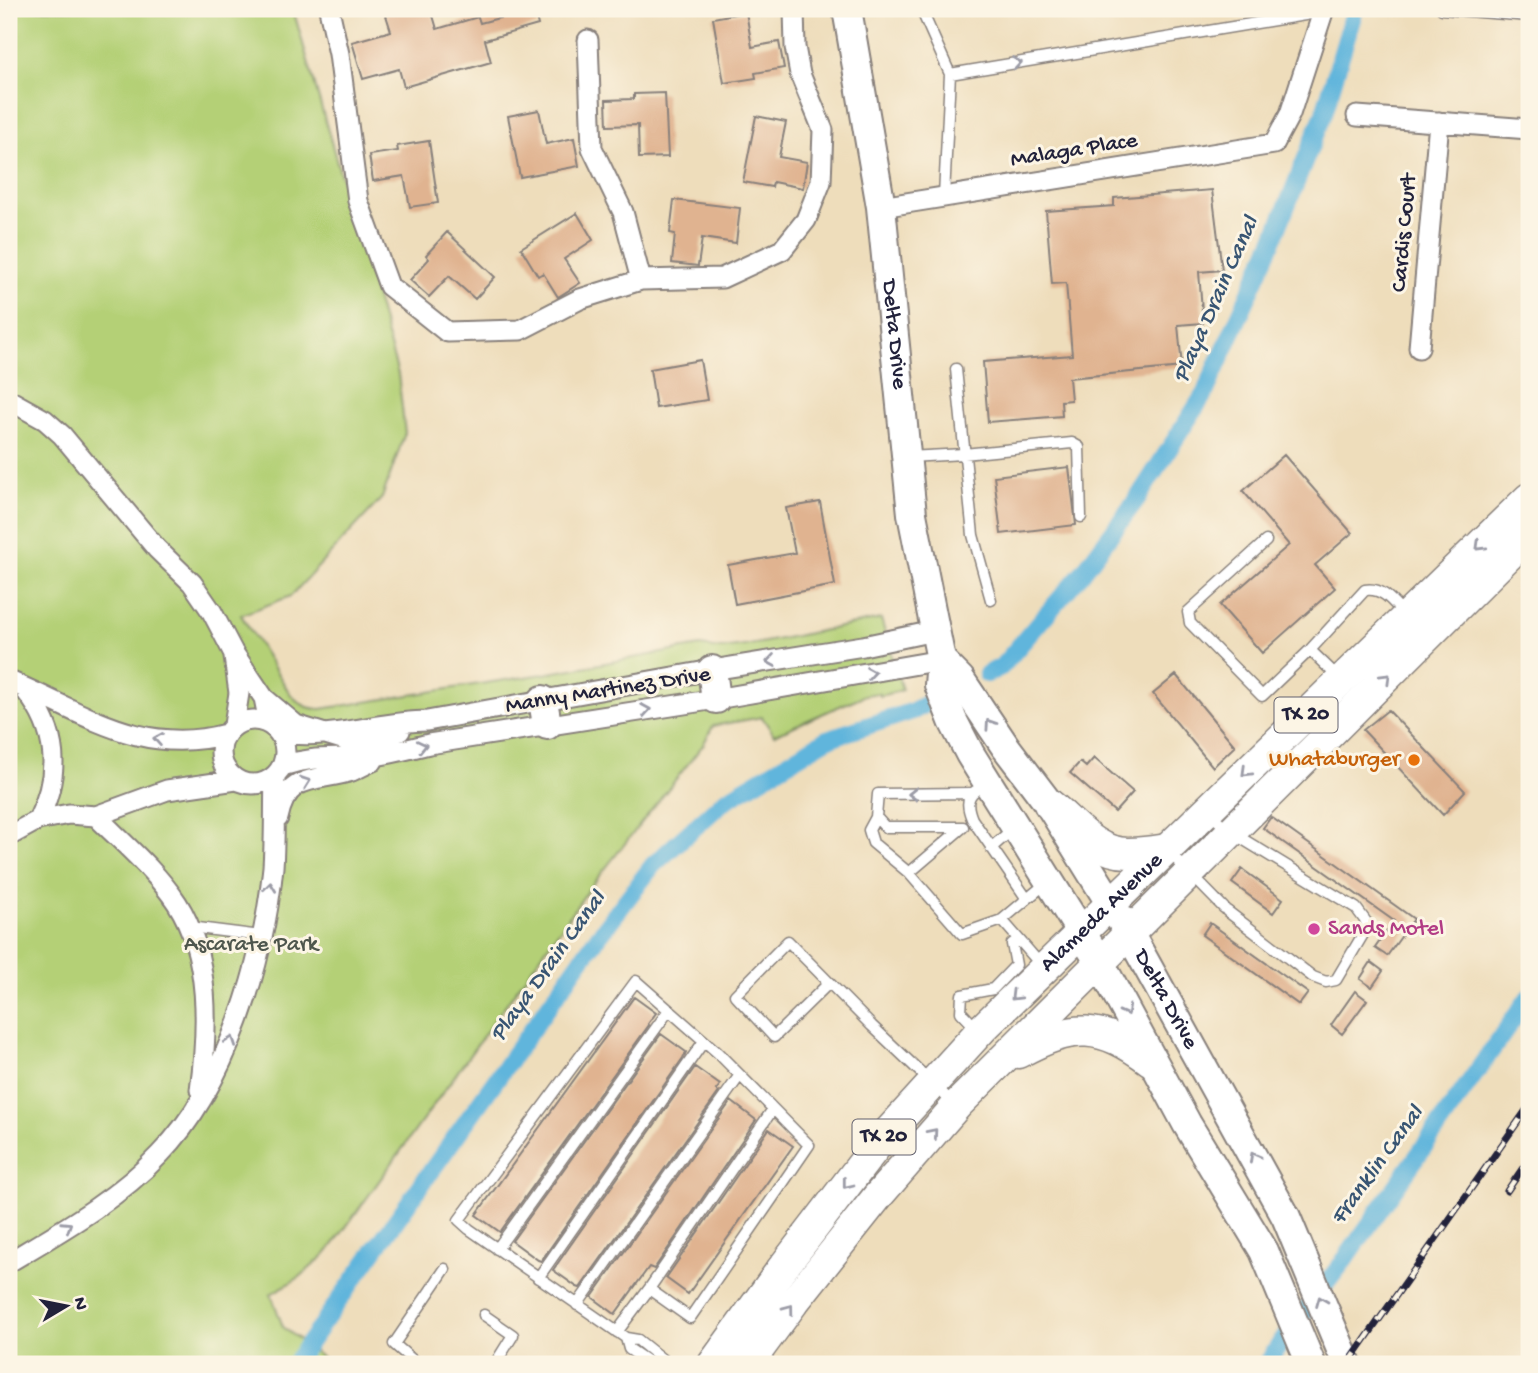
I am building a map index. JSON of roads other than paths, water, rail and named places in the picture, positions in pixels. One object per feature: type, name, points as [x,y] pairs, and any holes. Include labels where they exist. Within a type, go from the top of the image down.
[{"type":"main road","name":"Delta Drive","points":[[847,9],[881,207],[912,514],[941,660],[939,685],[980,784],[1015,827],[1100,961],[1151,1060],[1264,1251],[1311,1364]]},
{"type":"main road","name":"Alameda Avenue","points":[[748,1364],[878,1196],[957,1106],[1230,832],[1351,691],[1416,627],[1529,498]]},
{"type":"main road","name":"Alameda Avenue","points":[[1416,627],[1529,535]]},
{"type":"main road","name":"Delta Drive","points":[[941,660],[960,679],[1049,804],[1129,933],[1286,1217],[1347,1364]]},
{"type":"main road","points":[[712,670],[716,699]]},
{"type":"main road","name":"Alameda Avenue","points":[[713,1364],[880,1141],[980,1031],[1206,811],[1351,691]]},
{"type":"main road","points":[[980,784],[1014,757]]},
{"type":"main road","points":[[1049,804],[1092,842],[1104,849],[1128,853],[1167,849]]},
{"type":"main road","points":[[999,1063],[1038,1042],[1064,1032],[1080,1030],[1110,1036],[1132,1046],[1151,1060]]},
{"type":"street","points":[[329,9],[339,54],[358,201],[389,286],[447,332],[520,330],[580,299],[640,280],[722,278],[782,250],[806,220],[821,182],[823,130],[800,74],[795,47],[794,9]]},
{"type":"street","name":"Malaga Place","points":[[881,207],[1274,144],[1290,114],[1324,10]]},
{"type":"street","points":[[588,40],[592,148],[622,212],[640,280]]},
{"type":"street","points":[[1357,116],[1529,129]]},
{"type":"street","name":"Cardis Court","points":[[1419,348],[1439,122]]},
{"type":"street","points":[[9,400],[45,420],[62,435],[157,549],[192,583],[264,698],[274,728],[285,748],[279,771],[273,866],[261,936],[252,975],[227,1052],[182,1130],[159,1157],[106,1200],[9,1262]]},
{"type":"street","name":"Manny Martinez Drive","points":[[279,771],[301,760],[386,754],[429,744],[712,670],[863,646],[934,631]]},
{"type":"street","points":[[233,652],[239,693],[221,754],[228,773],[236,780]]},
{"type":"street","name":"Manny Martinez Drive","points":[[274,728],[293,735],[323,734],[409,721],[716,699],[941,660]]},
{"type":"street","points":[[17,685],[104,726],[170,741],[201,740],[251,719],[274,728]]},
{"type":"street","points":[[17,685],[40,708],[53,753],[54,777],[49,798],[38,820]]},
{"type":"street","points":[[264,698],[296,725],[323,734]]},
{"type":"street","points":[[274,836],[284,798],[293,787],[306,780],[353,771],[386,754]]},
{"type":"street","points":[[9,836],[38,820],[69,814],[96,817],[167,790],[236,780],[256,784],[279,771]]},
{"type":"street","points":[[96,817],[159,880],[177,903],[190,927],[198,956],[206,1007],[206,1042],[198,1101]]},
{"type":"lane","points":[[921,9],[950,74],[944,196]]},
{"type":"lane","points":[[1442,9],[1529,16]]},
{"type":"lane","points":[[950,74],[1324,10]]},
{"type":"lane","points":[[956,369],[973,535],[991,600]]},
{"type":"lane","points":[[907,457],[1072,443],[1079,447],[1081,517]]},
{"type":"lane","points":[[1266,541],[1188,612],[1190,623],[1262,696],[1310,650],[1365,590],[1374,588],[1383,592],[1416,627]]},
{"type":"lane","points":[[1310,650],[1351,691]]},
{"type":"lane","points":[[980,784],[878,794],[876,817],[869,830],[873,843],[909,873],[962,937],[1002,920],[1049,881]]},
{"type":"lane","points":[[980,784],[967,806],[972,819],[1027,899]]},
{"type":"lane","points":[[1167,849],[1226,909],[1313,977],[1326,982],[1336,980],[1365,931],[1367,923],[1356,908],[1230,832],[1206,811]]},
{"type":"lane","points":[[876,817],[884,827],[963,827]]},
{"type":"lane","points":[[909,873],[972,819]]},
{"type":"lane","points":[[991,848],[1015,827]]},
{"type":"lane","points":[[1002,920],[1015,942],[1044,968]]},
{"type":"lane","points":[[190,927],[261,936]]},
{"type":"lane","points":[[829,983],[774,1037],[735,995],[788,941],[957,1106]]},
{"type":"lane","points":[[1001,950],[1015,942]]},
{"type":"lane","points":[[962,995],[993,989],[1016,965],[1015,942]]},
{"type":"lane","points":[[649,1289],[690,1318],[809,1145],[740,1075],[636,981],[459,1220],[577,1305],[621,1335],[638,1340],[668,1364]]},
{"type":"lane","points":[[963,984],[961,1012],[980,1031]]},
{"type":"lane","points":[[497,1249],[669,1010]]},
{"type":"lane","points":[[538,1278],[704,1041]]},
{"type":"lane","points":[[577,1305],[740,1075]]},
{"type":"lane","points":[[621,1335],[649,1289],[773,1109]]},
{"type":"lane","points":[[417,1364],[394,1344],[445,1269]]},
{"type":"lane","points":[[484,1315],[513,1335],[495,1364]]},
{"type":"lane","points":[[621,1335],[629,1349],[651,1364]]},
{"type":"waterway","name":"Playa Drain Canal","points":[[987,674],[1001,667],[1082,573],[1137,499],[1205,393],[1272,243],[1324,113],[1355,9]]},
{"type":"waterway","name":"Playa Drain Canal","points":[[296,1361],[589,949],[653,865],[724,801],[827,739],[913,711],[928,703]]},
{"type":"waterway","name":"Franklin Canal","points":[[1267,1364],[1346,1258],[1529,997]]},
{"type":"railway","points":[[1348,1364],[1529,1106]]},
{"type":"railway","points":[[1507,1191],[1529,1159]]},
{"type":"place","name":"Whataburger","points":[[1414,760]]},
{"type":"place","name":"Sands Motel","points":[[1314,929]]},
{"type":"park label","name":"Ascarate Park","points":[[251,945]]}]
